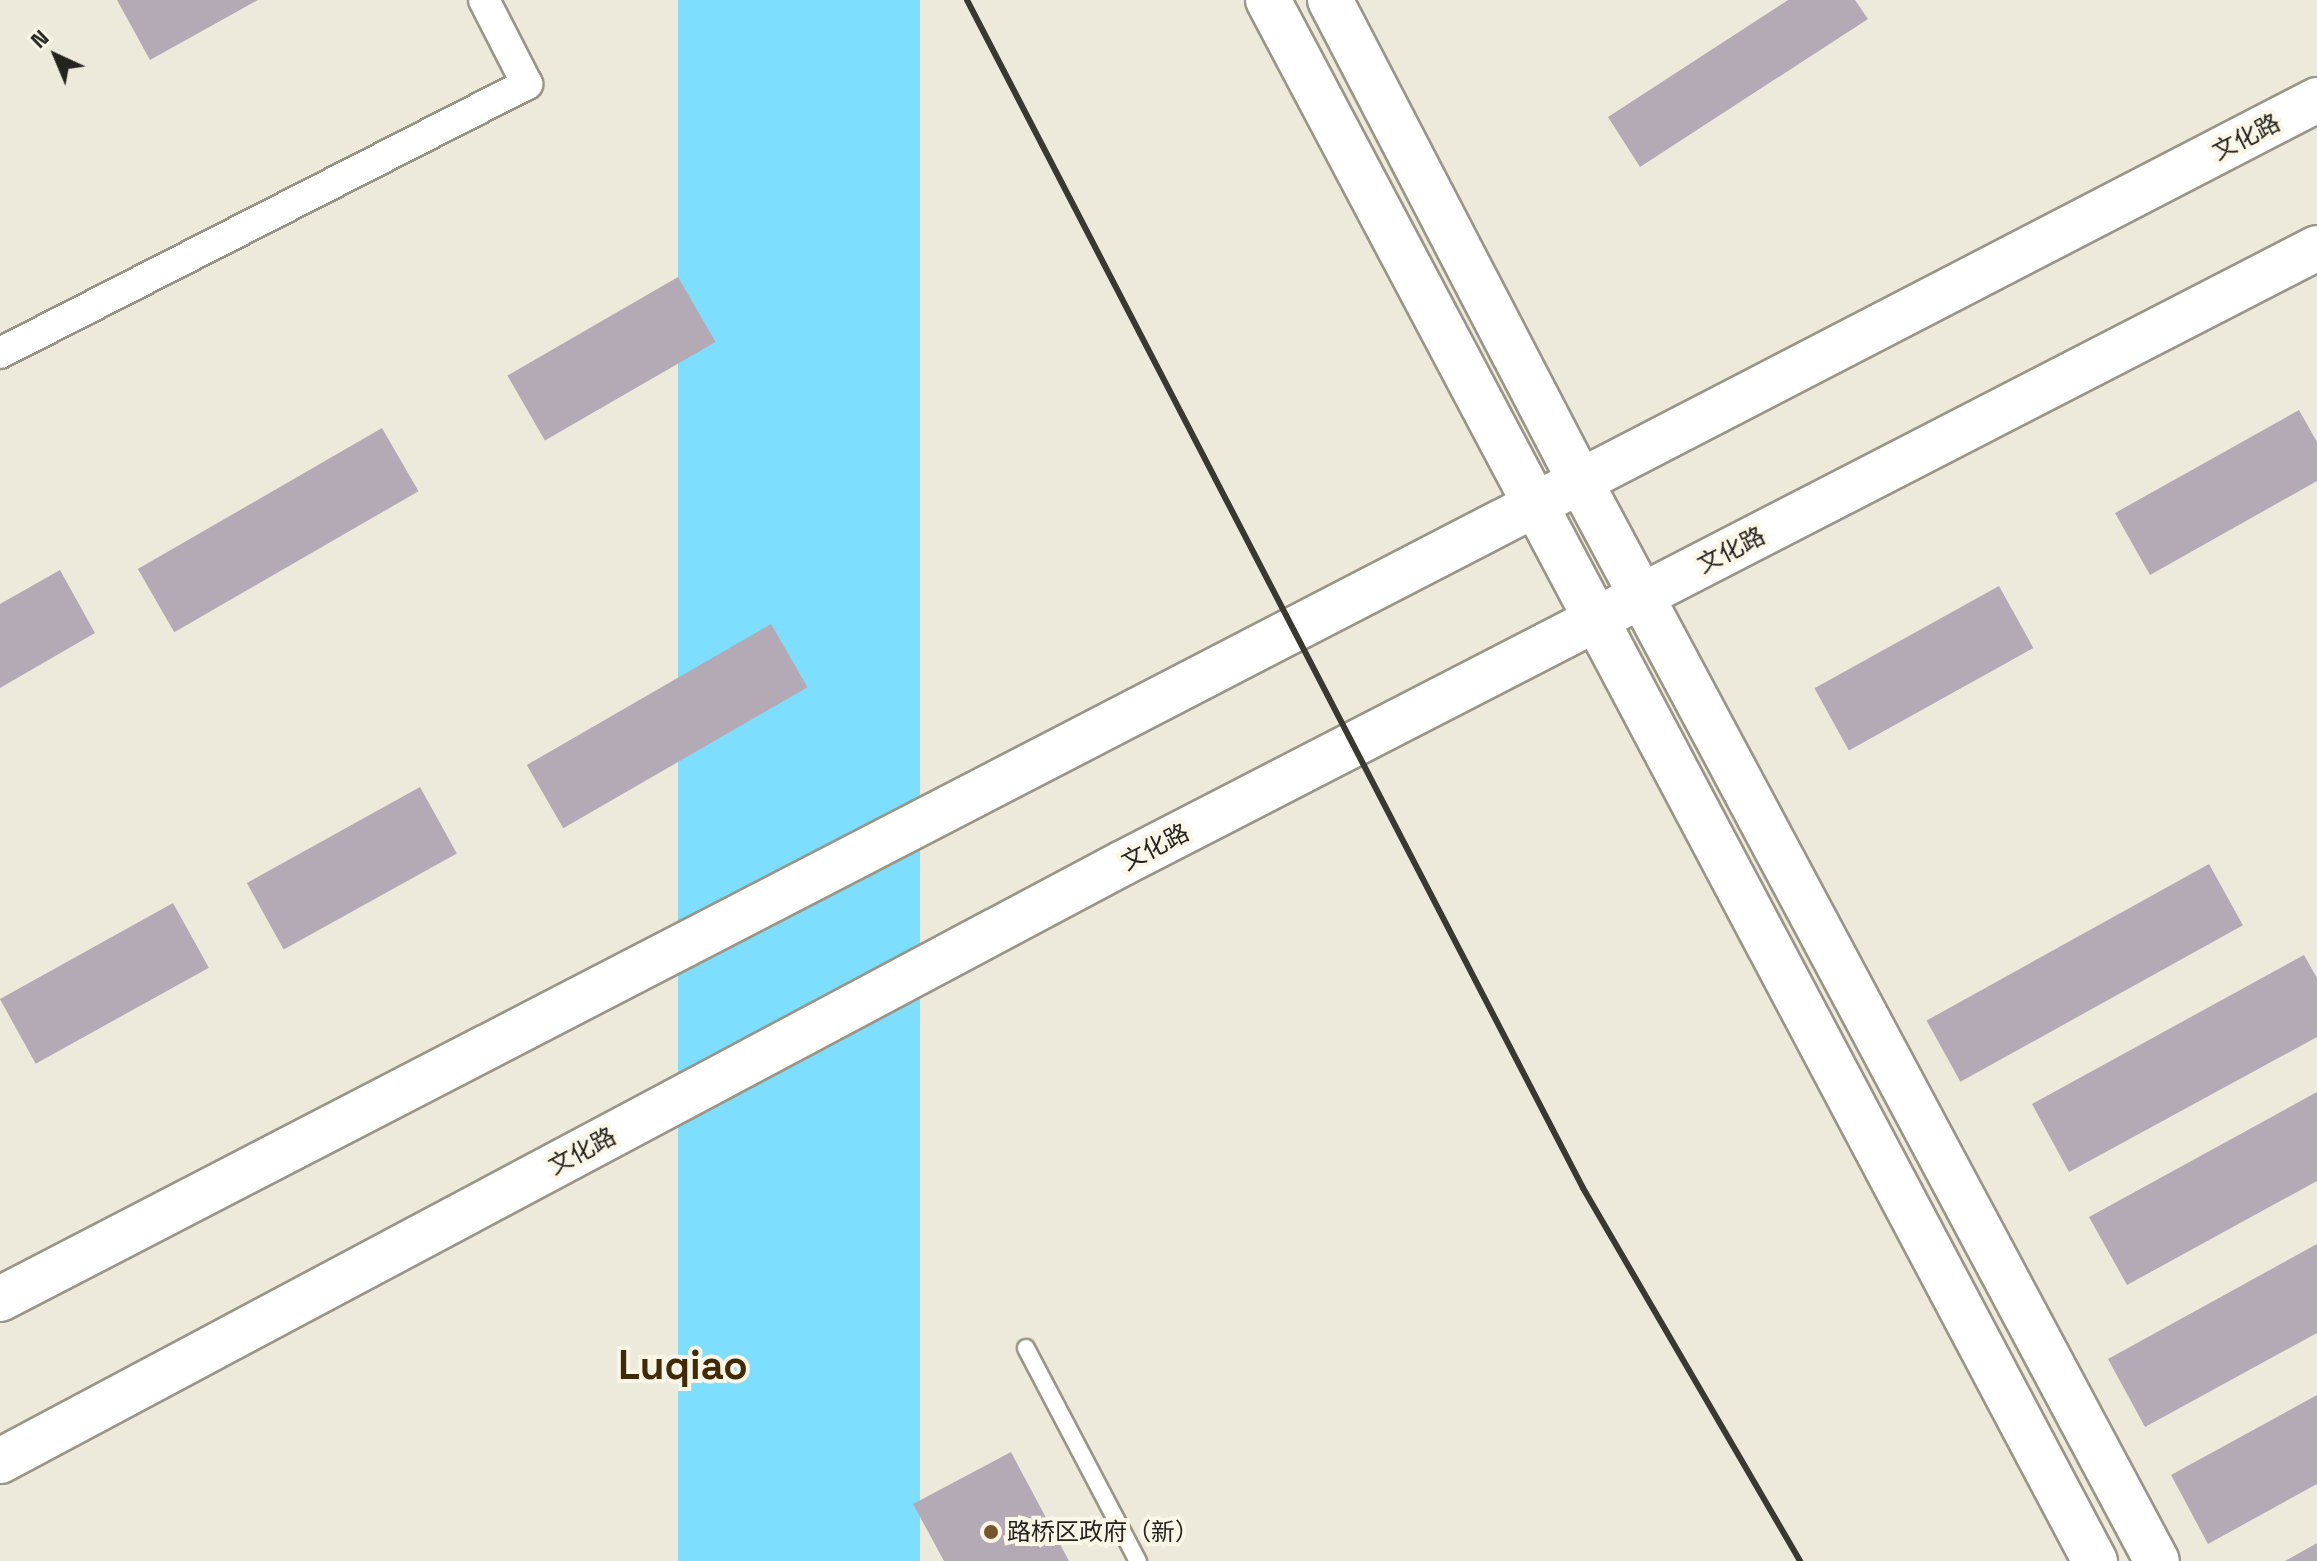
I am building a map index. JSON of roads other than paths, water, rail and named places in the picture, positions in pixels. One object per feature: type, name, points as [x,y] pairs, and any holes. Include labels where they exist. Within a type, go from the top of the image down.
[{"type":"main road","points":[[1268,0],[2095,1561]]},
{"type":"main road","points":[[1330,0],[1580,481],[2157,1561]]},
{"type":"main road","name":"文化路","points":[[0,1299],[2317,100]]},
{"type":"main road","name":"文化路","points":[[0,1461],[1123,863],[2317,248]]},
{"type":"street","points":[[0,353],[527,84],[484,0]]},
{"type":"lane","points":[[1026,1348],[1138,1561]]},
{"type":"water","points":[[678,0],[920,0],[920,1561],[678,1561]]},
{"type":"railway","points":[[967,0],[1583,1188],[1800,1561]]},
{"type":"place","name":"路桥区政府（新）","points":[[991,1532]]},
{"type":"district","name":"Luqiao","points":[[683,1366]]}]
